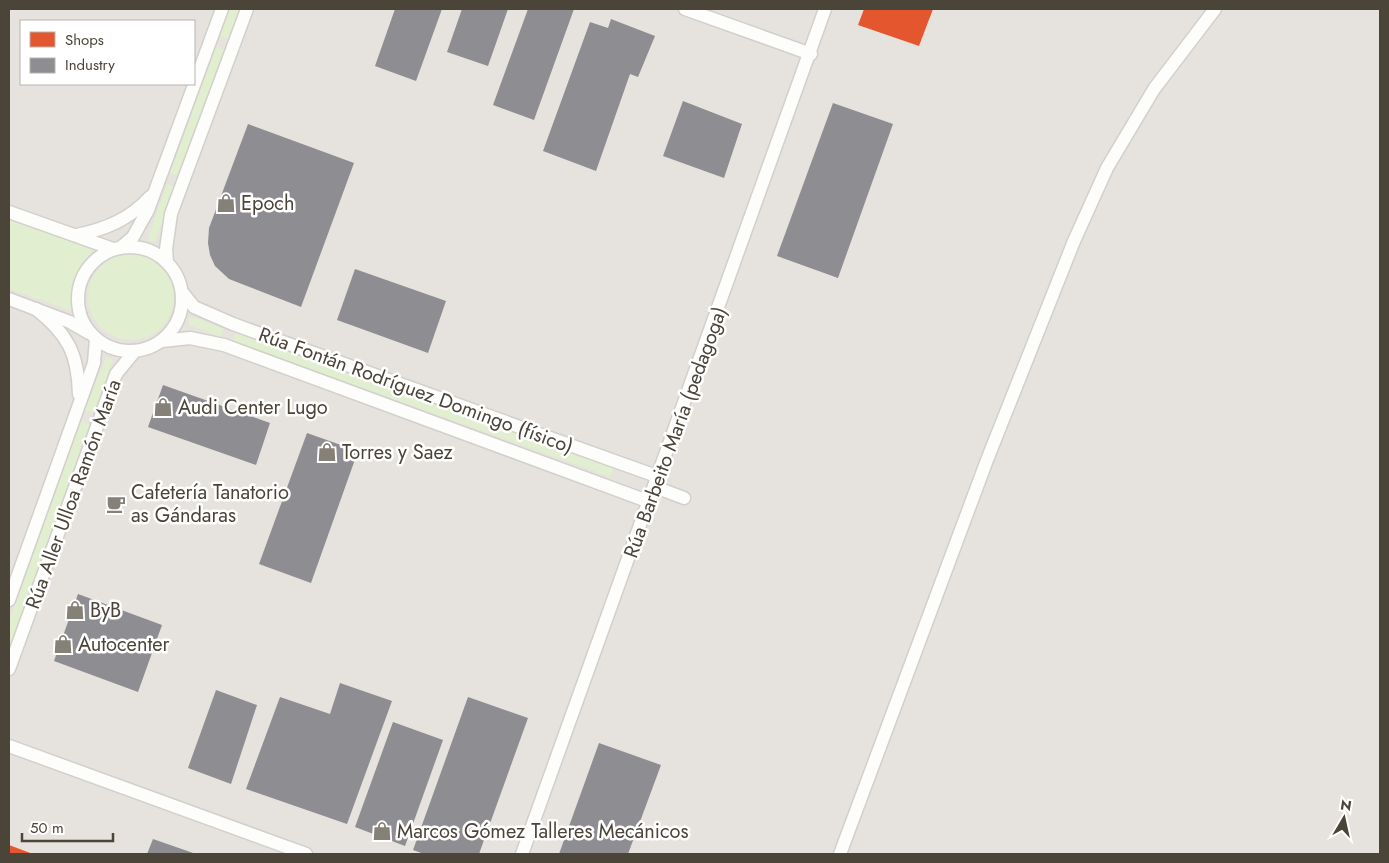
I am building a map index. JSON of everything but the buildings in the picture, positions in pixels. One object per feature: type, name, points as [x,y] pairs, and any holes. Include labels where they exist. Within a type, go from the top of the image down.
[{"type":"street","points":[[195,82],[222,9]]},
{"type":"street","points":[[167,262],[166,249],[171,214],[247,9]]},
{"type":"street","points":[[685,9],[810,54]]},
{"type":"street","name":"Rúa Barbeito María (pedagoga)","points":[[522,854],[650,502],[825,9]]},
{"type":"street","points":[[840,854],[987,460],[1074,241],[1107,168],[1154,89],[1215,9]]},
{"type":"street","points":[[93,336],[79,310],[79,285],[92,263],[133,237],[140,226],[194,85]]},
{"type":"street","points":[[75,236],[114,224],[137,211],[155,191]]},
{"type":"street","points":[[9,212],[75,236],[116,248],[137,247],[153,252],[167,262],[179,281],[182,303],[176,324],[162,341]]},
{"type":"street","name":"Rúa Fontán Rodríguez Domingo (físico)","points":[[182,292],[194,307],[233,324],[657,482],[684,498]]},
{"type":"street","points":[[9,298],[70,322],[93,336]]},
{"type":"street","points":[[36,309],[55,324],[69,344],[79,369],[80,402]]},
{"type":"street","name":"Rúa Aller Ulloa Ramón María","points":[[93,336],[114,349],[135,351],[149,348],[162,341]]},
{"type":"street","name":"Rúa Aller Ulloa Ramón María","points":[[9,600],[94,363],[93,336]]},
{"type":"street","name":"Rúa Fontán Rodríguez Domingo (físico)","points":[[162,341],[190,338],[224,346],[650,502]]},
{"type":"street","name":"Rúa Aller Ulloa Ramón María","points":[[9,669],[116,374],[135,351]]},
{"type":"street","points":[[9,746],[306,854]]},
{"type":"shaded area","points":[[9,9],[1380,9],[1380,854],[9,854]]},
{"type":"shaded area","points":[[724,10],[770,27],[769,30],[723,13]]},
{"type":"shaded area","points":[[249,66],[721,236],[708,270],[236,100]]},
{"type":"shaded area","points":[[16,379],[24,396],[31,392],[36,400],[44,396],[48,404],[40,408],[51,431],[9,543],[9,382]]},
{"type":"shaded area","points":[[133,441],[266,489],[241,557],[226,551],[244,500],[127,458]]},
{"type":"shaded area","points":[[86,522],[552,691],[539,723],[74,554]]},
{"type":"shaded area","points":[[623,535],[627,536],[576,677],[573,676]]},
{"type":"shaded area","points":[[641,542],[645,543],[594,684],[590,682]]},
{"type":"green space","points":[[230,9],[239,9],[229,39],[220,36]]},
{"type":"green space","points":[[216,47],[224,50],[179,176],[170,173]]},
{"type":"green space","points":[[167,184],[175,187],[157,237],[155,241],[151,242],[148,240],[149,234]]},
{"type":"green space","points":[[9,220],[94,250],[82,263],[75,278],[71,302],[72,311],[9,289]]},
{"type":"green space","points":[[131,254],[148,257],[162,266],[171,280],[174,297],[171,314],[162,328],[148,337],[131,340],[114,337],[100,328],[91,314],[88,297],[91,280],[100,266],[114,257]]},
{"type":"green space","points":[[194,317],[224,329],[221,337],[189,325],[188,318]]},
{"type":"green space","points":[[236,332],[614,468],[610,477],[232,341]]},
{"type":"green space","points":[[106,357],[112,359],[112,362],[94,413],[85,410]]},
{"type":"green space","points":[[81,421],[90,424],[9,649],[9,622]]},
{"type":"place","name":"Epoch","points":[[226,203]]},
{"type":"place","name":"Audi Center Lugo","points":[[163,407]]},
{"type":"place","name":"Torres y Saez","points":[[327,452]]},
{"type":"place","name":"Cafetería Tanatorio as Gándaras","points":[[116,504]]},
{"type":"place","name":"ByB","points":[[75,610]]},
{"type":"place","name":"Autocenter","points":[[63,644]]},
{"type":"place","name":"Marcos Gómez Talleres Mecánicos","points":[[382,831]]}]
